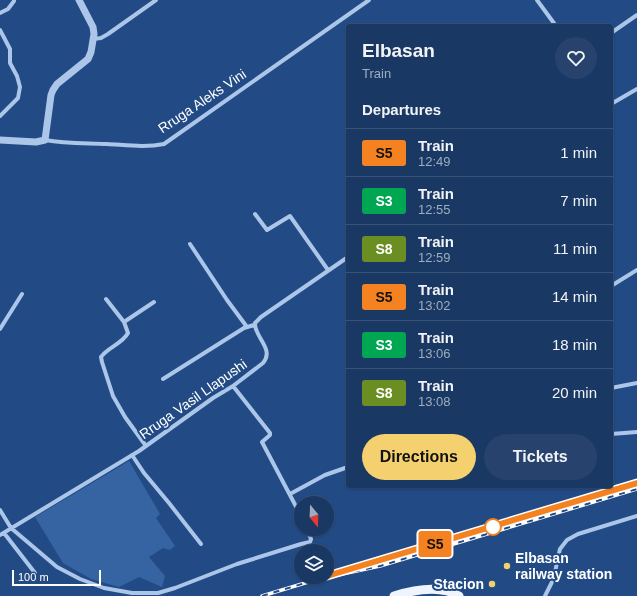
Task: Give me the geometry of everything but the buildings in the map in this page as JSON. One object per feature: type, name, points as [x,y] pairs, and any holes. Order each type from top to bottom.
[{"type":"main road","points":[[397,596],[413,591],[430,590],[447,591],[459,596]]},
{"type":"street","points":[[0,13],[8,8],[14,0]]},
{"type":"street","points":[[45,140],[53,90],[88,59],[94,39],[92,27],[79,0]]},
{"type":"street","points":[[94,39],[101,38],[108,34],[156,0]]},
{"type":"street","name":"Rruga Aleks Vini","points":[[0,140],[36,142],[45,140],[61,143],[138,146],[154,146],[164,144],[369,0]]},
{"type":"street","points":[[537,0],[555,24]]},
{"type":"street","points":[[613,32],[637,15]]},
{"type":"street","points":[[0,30],[10,49],[10,63],[18,76],[20,87],[18,98],[0,116]]},
{"type":"street","points":[[613,103],[637,89]]},
{"type":"street","points":[[255,214],[267,230],[290,216],[328,270]]},
{"type":"street","points":[[190,244],[248,327]]},
{"type":"street","points":[[163,379],[248,327],[254,325],[261,317],[346,258]]},
{"type":"street","points":[[613,284],[623,277],[637,270]]},
{"type":"street","points":[[0,329],[22,294]]},
{"type":"street","points":[[106,299],[124,322],[128,333],[126,338],[104,353],[101,357],[102,362],[113,396],[125,417],[146,446]]},
{"type":"street","points":[[124,322],[154,302]]},
{"type":"street","name":"Rruga Vasil Llapushi","points":[[0,536],[146,446],[213,398],[233,386],[266,358],[266,349],[254,325]]},
{"type":"street","points":[[613,388],[637,383]]},
{"type":"street","points":[[233,386],[270,432],[270,435],[262,442],[294,502]]},
{"type":"street","points":[[613,434],[637,432]]},
{"type":"street","points":[[132,455],[144,473],[173,507],[201,544]]},
{"type":"street","points":[[290,494],[326,475],[346,468]]},
{"type":"street","points":[[0,510],[11,528],[57,567],[80,579],[104,588],[132,593],[158,593],[175,588],[237,564],[301,544],[308,544],[311,539],[310,536]]},
{"type":"street","points":[[545,596],[554,578],[560,549],[567,540],[578,534],[637,516]]},
{"type":"street","points":[[4,533],[35,572]]},
{"type":"shaded area","points":[[129,461],[160,514],[156,518],[175,546],[170,550],[163,548],[149,557],[165,576],[162,587],[139,577],[119,587],[91,579],[63,563],[35,517]]},
{"type":"railway","points":[[334,576],[380,566],[637,489]]},
{"type":"railway","points":[[262,596],[302,584]]},
{"type":"train","name":"S5","points":[[334,574],[637,483]]},
{"type":"place","name":"Elbasan railway station","points":[[507,566]]},
{"type":"place","name":"Stacion","points":[[492,584]]}]
